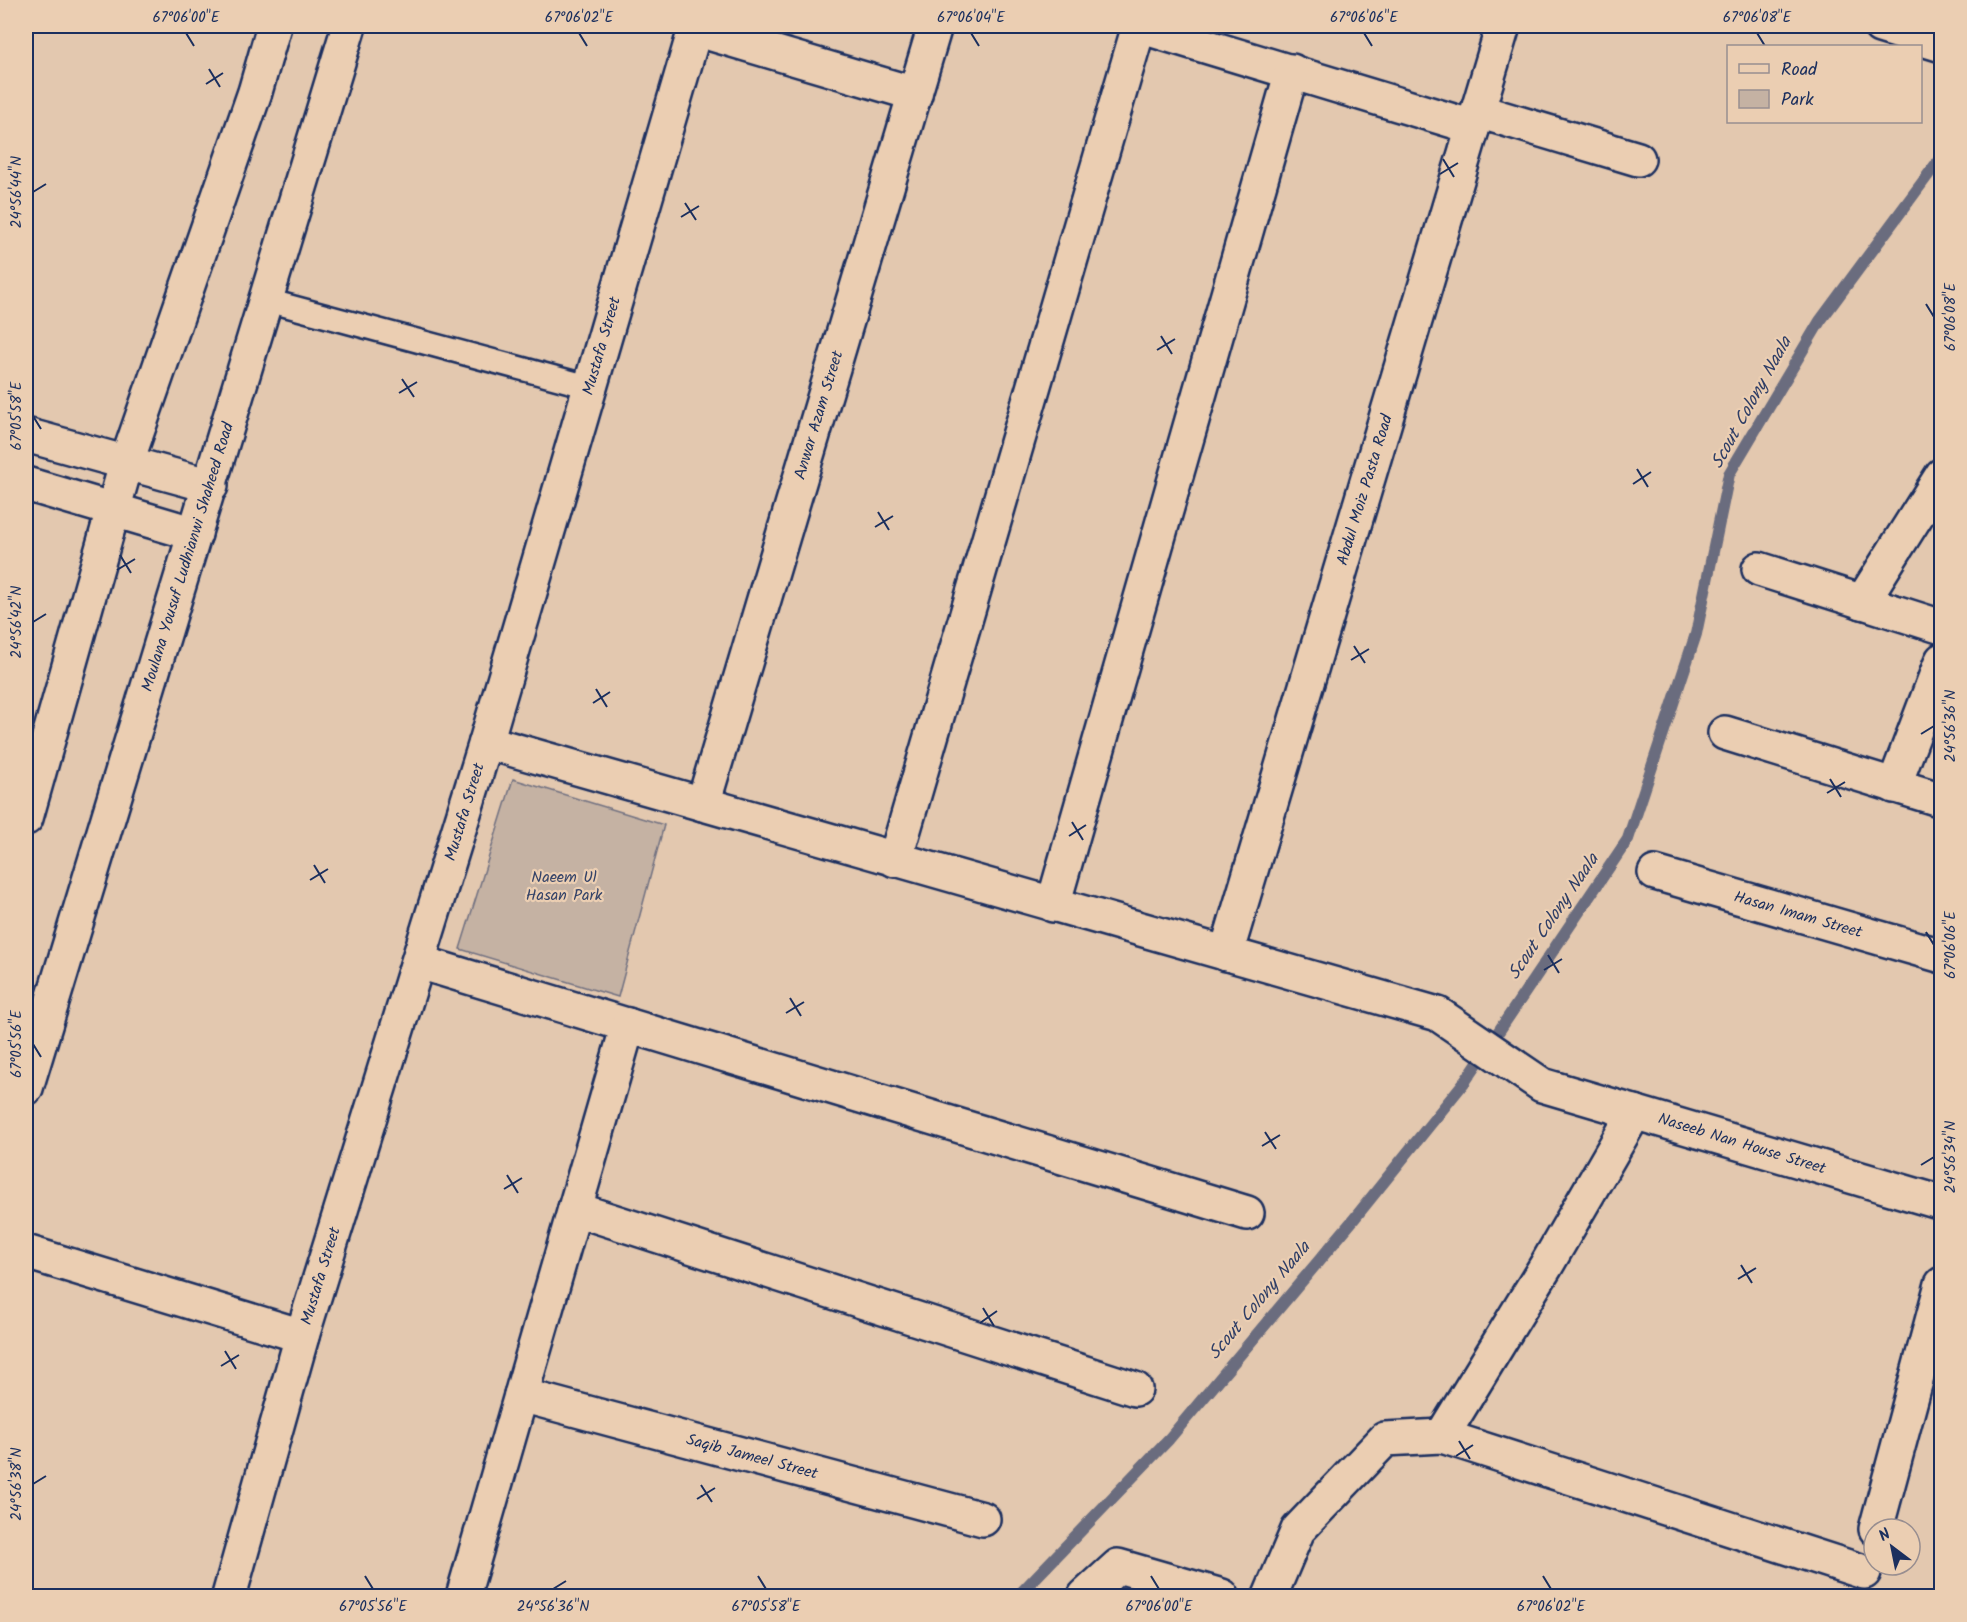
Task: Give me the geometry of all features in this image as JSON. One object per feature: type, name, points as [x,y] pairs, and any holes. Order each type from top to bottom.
[{"type":"street","points":[[26,818],[127,461],[255,92],[274,26]]},
{"type":"street","name":"Moulana Yousuf Ludhianwi Shaheed Road","points":[[26,1088],[349,26]]},
{"type":"street","name":"Аnwar Azam Street","points":[[703,804],[935,26]]},
{"type":"street","points":[[895,860],[1139,26],[1292,72],[1638,159]]},
{"type":"street","name":"Abdul Moiz Pasta Road","points":[[1226,954],[1503,26]]},
{"type":"street","points":[[1880,26],[1941,45]]},
{"type":"street","points":[[696,27],[915,93]]},
{"type":"street","name":"Mustafa Street","points":[[229,1596],[302,1336],[486,742],[696,27]]},
{"type":"street","points":[[1053,905],[1292,72]]},
{"type":"street","points":[[26,435],[127,461],[210,486]]},
{"type":"street","points":[[1862,602],[1941,475]]},
{"type":"street","points":[[26,484],[195,534]]},
{"type":"street","points":[[1759,569],[1941,627]]},
{"type":"street","points":[[1894,786],[1941,660]]},
{"type":"street","points":[[1725,733],[1941,800]]},
{"type":"street","name":"Naseeb Nan House Street","points":[[486,742],[1438,1014],[1542,1085],[1941,1203]]},
{"type":"street","name":"Hasan Imam Street","points":[[1655,873],[1941,956]]},
{"type":"street","points":[[419,962],[1247,1213]]},
{"type":"street","points":[[463,1596],[628,1025]]},
{"type":"street","points":[[1442,1436],[1546,1266],[1635,1112]]},
{"type":"street","points":[[575,1209],[1135,1389]]},
{"type":"street","points":[[26,1252],[302,1336]]},
{"type":"street","points":[[1879,1517],[1941,1284]]},
{"type":"street","name":"Saqib Jameel Street","points":[[521,1395],[983,1519]]},
{"type":"street","points":[[1270,1596],[1298,1530],[1385,1439],[1442,1436],[1860,1584]]},
{"type":"street","points":[[1085,1596],[1118,1566],[1222,1596]]},
{"type":"lane","points":[[266,300],[590,387]]},
{"type":"green space","name":"Naeem Ul Hasan Park","points":[[513,779],[664,825],[618,997],[460,949]]},
{"type":"waterway","name":"Scout Colony Naala","points":[[1018,1596],[1169,1439],[1354,1219],[1466,1080],[1628,839],[1696,634],[1729,474],[1820,321],[1942,156]]}]
